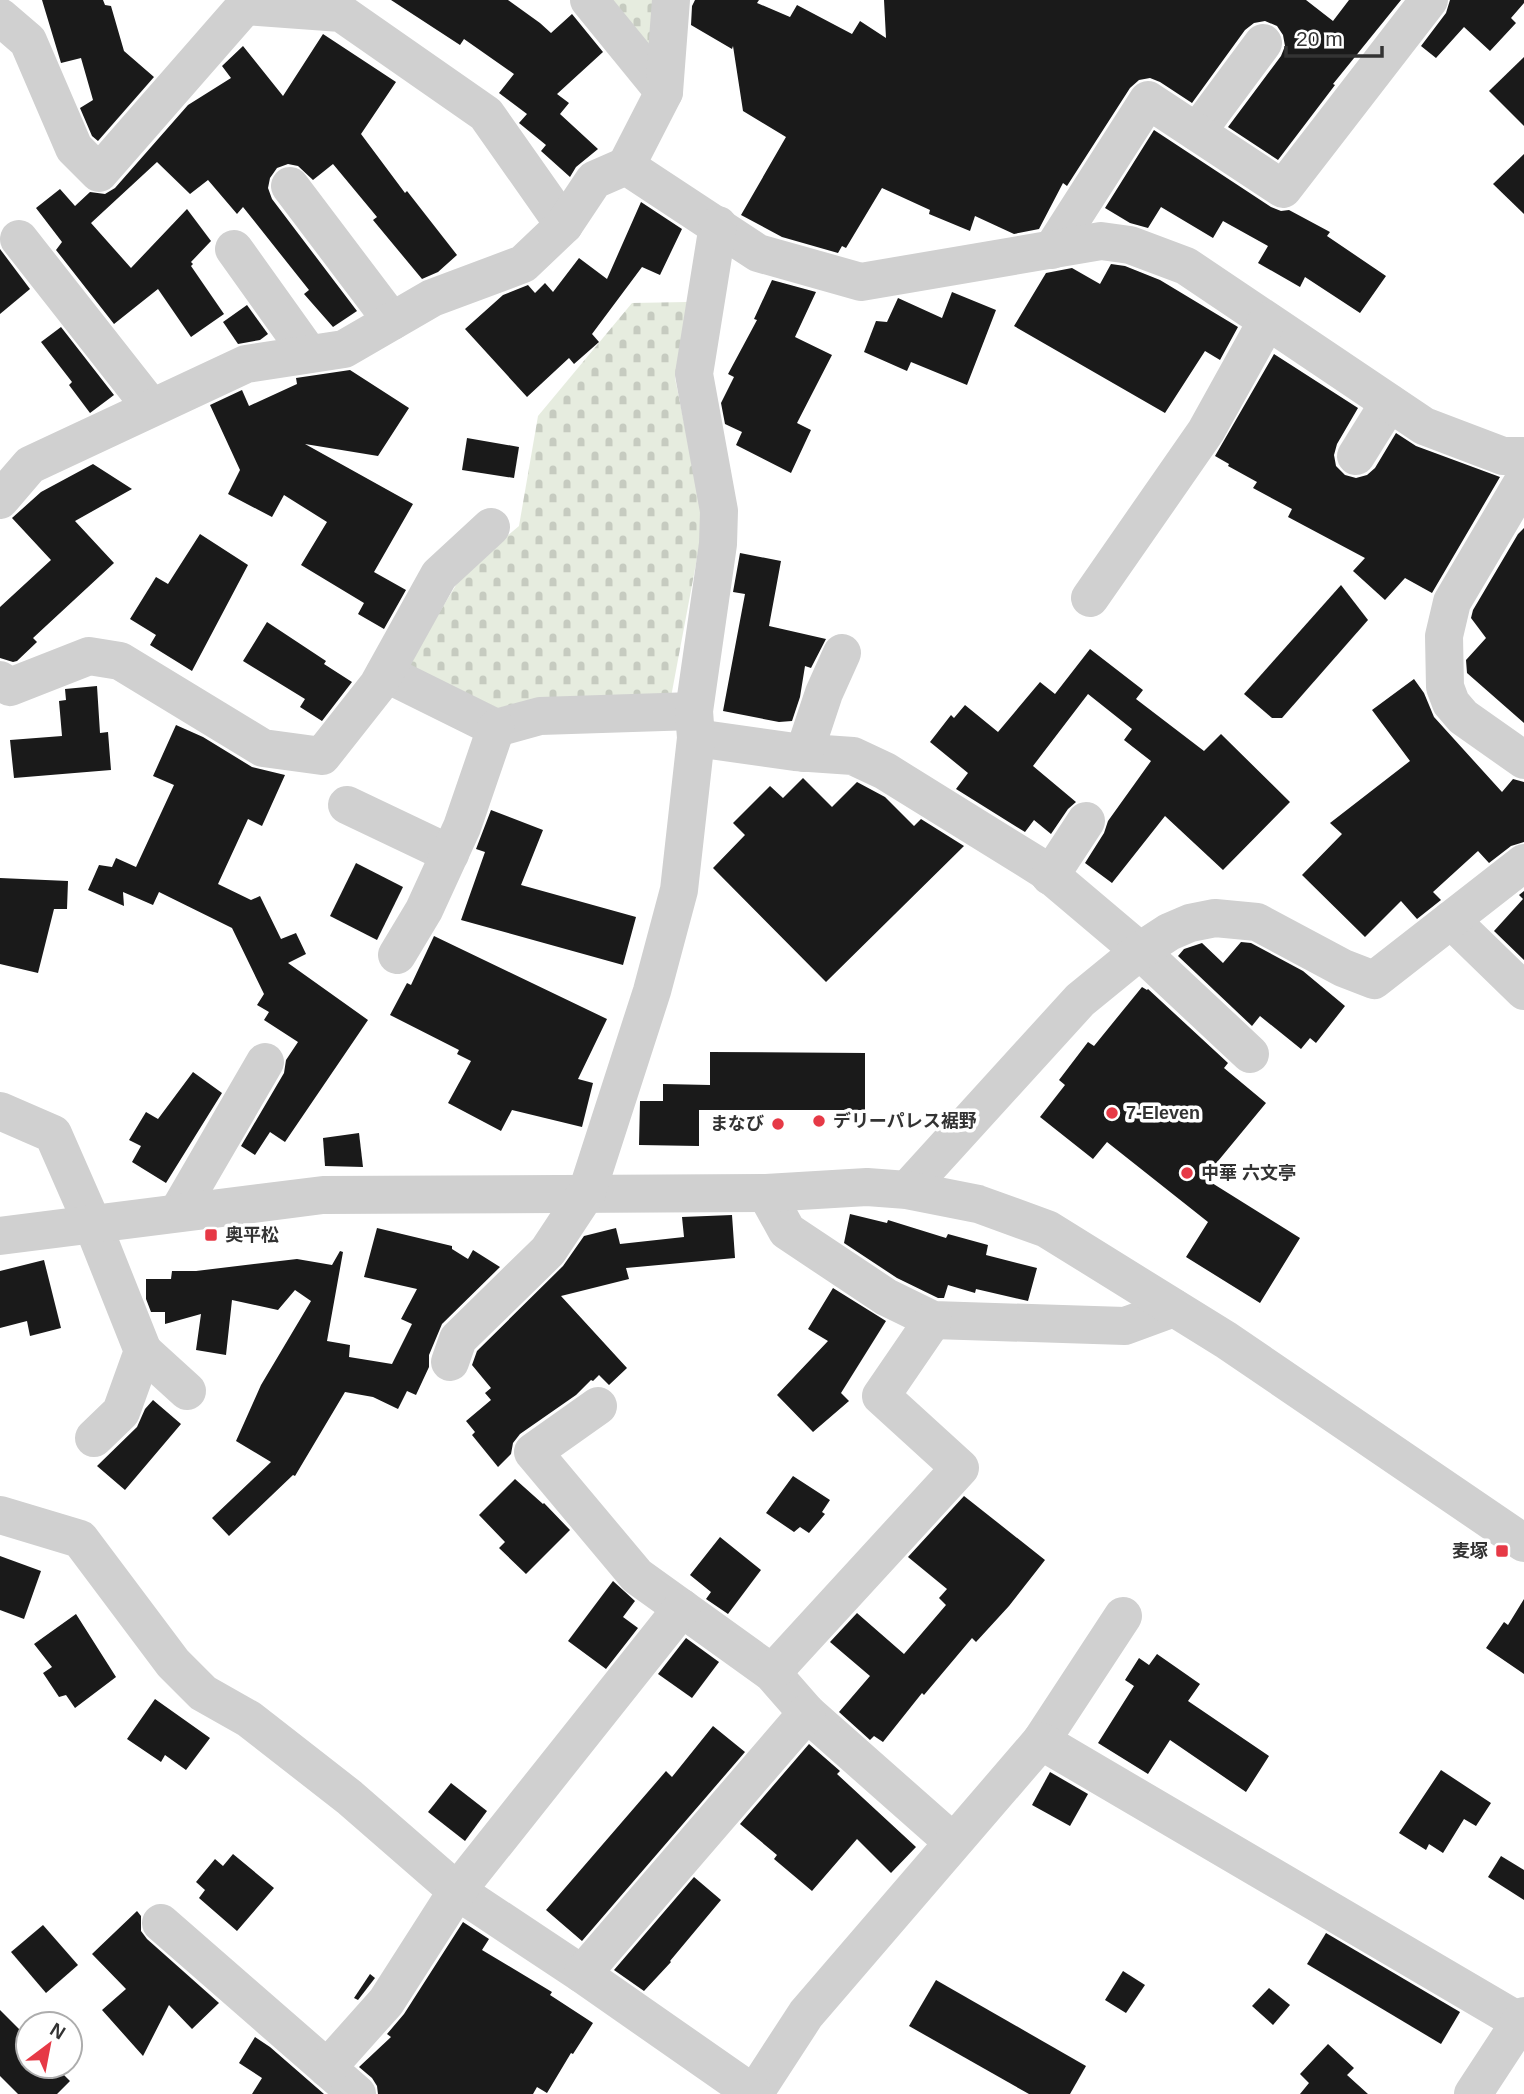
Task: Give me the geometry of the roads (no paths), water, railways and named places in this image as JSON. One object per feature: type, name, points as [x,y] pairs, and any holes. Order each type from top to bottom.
[{"type":"street","points":[[589,0],[664,92]]},
{"type":"street","points":[[0,500],[30,465],[246,364],[344,349],[432,298],[523,264],[564,225],[594,180],[626,166],[664,92],[671,0]]},
{"type":"street","points":[[1052,250],[1148,100],[1283,188],[1429,0]]},
{"type":"street","points":[[0,18],[28,41],[74,148],[99,173],[222,10],[245,6],[341,13],[486,114],[564,225]]},
{"type":"street","points":[[1197,132],[1263,43]]},
{"type":"street","points":[[626,166],[758,253],[861,282],[1101,242],[1130,245],[1186,266],[1424,426],[1503,456],[1524,456]]},
{"type":"street","points":[[290,186],[393,321]]},
{"type":"street","points":[[450,1362],[458,1339],[548,1251],[587,1192],[652,991],[678,890],[718,544],[719,511],[694,374],[718,225]]},
{"type":"street","points":[[19,239],[151,407]]},
{"type":"street","points":[[234,249],[309,355]]},
{"type":"street","points":[[1090,598],[1206,431],[1267,321]]},
{"type":"street","points":[[1356,456],[1389,403]]},
{"type":"street","points":[[1524,480],[1452,602],[1444,636],[1445,687],[1451,703],[1463,717],[1524,760]]},
{"type":"street","points":[[0,680],[10,687],[89,656],[120,661],[263,748],[322,756],[378,685],[439,575],[491,527]]},
{"type":"street","points":[[804,753],[824,693],[842,653]]},
{"type":"street","points":[[384,673],[496,728],[540,716],[695,725],[804,753],[853,756],[885,771],[1051,876],[1140,951],[1250,1054]]},
{"type":"street","points":[[397,955],[424,910],[463,827],[496,728]]},
{"type":"street","points":[[347,805],[450,854]]},
{"type":"street","points":[[1051,876],[1086,821]]},
{"type":"street","points":[[907,1189],[1080,1000],[1140,951],[1169,932],[1190,923],[1215,918],[1257,922],[1343,968],[1374,980],[1524,863]]},
{"type":"street","points":[[1451,920],[1524,991]]},
{"type":"street","points":[[178,1212],[265,1062]]},
{"type":"street","points":[[0,1111],[53,1134],[143,1351],[187,1391]]},
{"type":"street","points":[[0,1236],[323,1195],[766,1193],[867,1187],[907,1189],[978,1204],[1047,1229],[1237,1348],[1524,1544]]},
{"type":"street","points":[[766,1193],[787,1231],[886,1297],[933,1320],[1125,1326],[1174,1308]]},
{"type":"street","points":[[772,1673],[960,1468],[881,1396],[933,1320]]},
{"type":"street","points":[[94,1438],[121,1412],[143,1351]]},
{"type":"street","points":[[598,1406],[533,1452],[637,1576],[772,1673],[807,1713],[953,1842]]},
{"type":"street","points":[[0,1515],[80,1539],[173,1663],[203,1693],[249,1719],[349,1797],[457,1891],[754,2094],[806,2014],[1041,1741],[1123,1616]]},
{"type":"street","points":[[327,2068],[386,2002],[457,1891],[682,1608]]},
{"type":"street","points":[[582,1974],[807,1713]]},
{"type":"street","points":[[1041,1741],[1522,2019],[1473,2094]]},
{"type":"street","points":[[162,1923],[357,2094]]},
{"type":"place","name":"7-Eleven","points":[[1112,1113]]},
{"type":"place","name":"デリーパレス裾野","points":[[819,1121]]},
{"type":"place","name":"まなび","points":[[778,1124]]},
{"type":"place","name":"中華 六文亭","points":[[1187,1173]]},
{"type":"place","name":"奥平松","points":[[211,1235]]},
{"type":"place","name":"麦塚","points":[[1502,1551]]}]
